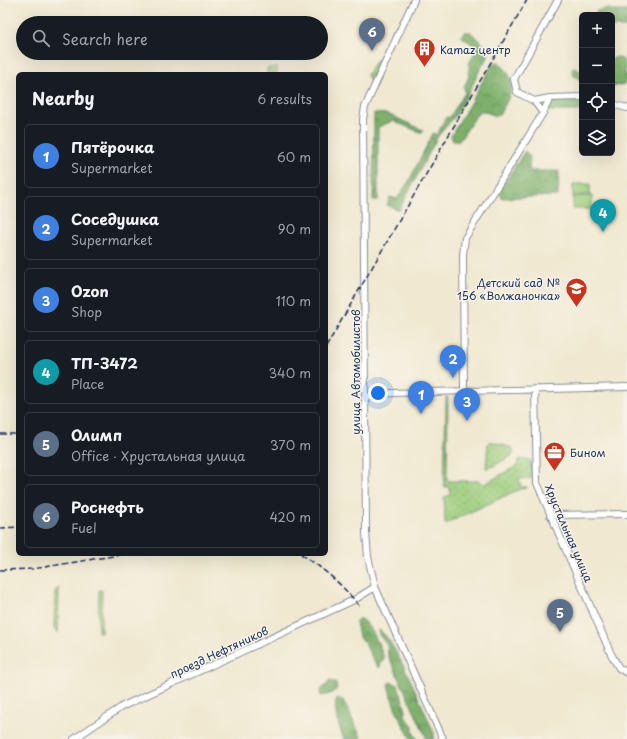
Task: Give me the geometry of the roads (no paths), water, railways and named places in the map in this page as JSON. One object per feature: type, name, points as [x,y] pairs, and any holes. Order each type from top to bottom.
[{"type":"street","name":"улица Автомобилистов","points":[[414,0],[365,107],[363,119],[366,533],[368,557],[375,587],[443,739]]},
{"type":"street","points":[[543,112],[534,101],[516,92],[514,79],[558,0]]},
{"type":"street","points":[[534,101],[550,98],[579,97]]},
{"type":"street","points":[[464,392],[463,255],[465,238],[543,112],[550,98]]},
{"type":"street","points":[[615,105],[627,108]]},
{"type":"street","points":[[365,397],[394,393],[627,387]]},
{"type":"street","name":"Хрустальная улица","points":[[535,389],[537,483],[611,654],[619,668],[627,673]]},
{"type":"street","points":[[550,515],[627,514]]},
{"type":"street","name":"проезд Нефтяников","points":[[74,739],[123,706],[342,606],[375,587]]},
{"type":"railway","points":[[328,344],[527,0]]},
{"type":"railway","points":[[0,434],[16,434]]},
{"type":"railway","points":[[0,528],[16,527]]},
{"type":"railway","points":[[0,570],[32,569],[113,556]]},
{"type":"railway","points":[[304,556],[333,578],[360,607]]},
{"type":"place","name":"Роснефть","points":[[372,51]]},
{"type":"place","name":"Kamaz центр","points":[[425,68]]},
{"type":"place","name":"ТП-3472","points":[[603,232]]},
{"type":"place","name":"Детский сад № 156 «Волжаночка»","points":[[576,308]]},
{"type":"place","name":"Соседушка","points":[[453,378]]},
{"type":"place","name":"Пятёрочка","points":[[421,414]]},
{"type":"place","name":"Ozon","points":[[467,421]]},
{"type":"place","name":"Бином","points":[[554,472]]},
{"type":"place","name":"Олимп","points":[[560,632]]}]
